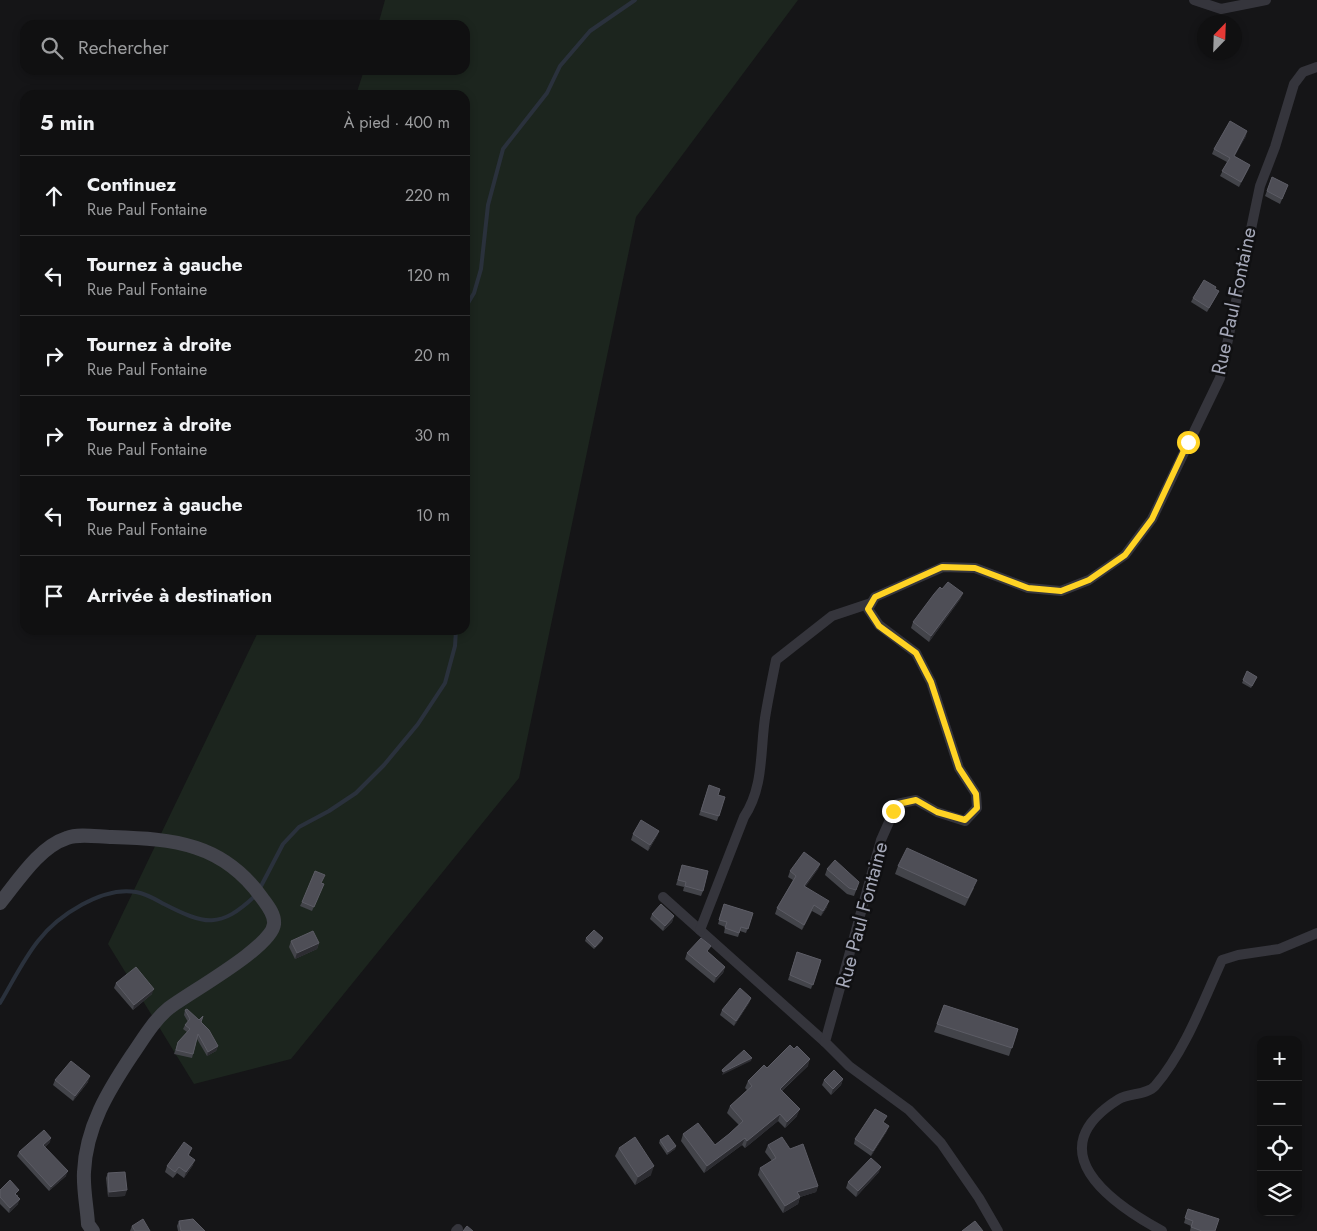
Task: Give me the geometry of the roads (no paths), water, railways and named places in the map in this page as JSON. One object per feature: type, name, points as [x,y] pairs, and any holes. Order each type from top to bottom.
[{"type":"main road","points":[[0,903],[40,855],[56,842],[69,837],[153,838],[214,853],[233,865],[249,880],[272,913],[275,923],[272,931],[255,949],[168,1008],[155,1022],[114,1083],[96,1115],[88,1140],[84,1172],[88,1229]]},
{"type":"street","points":[[1194,0],[1221,9],[1266,0]]},
{"type":"street","name":"Rue Paul Fontaine","points":[[825,1042],[882,840],[893,811],[898,804],[916,800],[937,812],[965,820],[977,808],[976,794],[959,768],[951,750],[931,682],[916,653],[879,626],[868,609],[871,603],[875,597],[942,567],[975,568],[1028,588],[1061,591],[1089,580],[1125,555],[1152,519],[1220,378],[1260,186],[1275,147],[1294,84],[1303,72],[1317,67]]},
{"type":"street","points":[[700,930],[744,816],[753,803],[763,756],[765,720],[776,660],[832,616],[871,603]]},
{"type":"street","points":[[662,897],[825,1042],[849,1066],[909,1110],[941,1143],[979,1198],[998,1231]]},
{"type":"street","points":[[1162,1231],[1139,1218],[1100,1189],[1087,1170],[1081,1149],[1088,1129],[1098,1115],[1121,1098],[1152,1089],[1172,1065],[1222,960],[1238,955],[1279,949],[1317,933]]},
{"type":"waterway","points":[[470,300],[474,293],[481,269],[488,205],[503,149],[547,93],[560,66],[590,31],[635,0]]},
{"type":"waterway","points":[[259,890],[283,844],[299,827],[329,811],[356,793],[384,765],[418,724],[445,683],[455,646],[456,635]]},
{"type":"waterway","points":[[0,1003],[27,956],[47,931],[69,912],[96,898],[123,891],[136,892],[191,916],[212,920],[222,919],[232,914],[255,896]]}]
